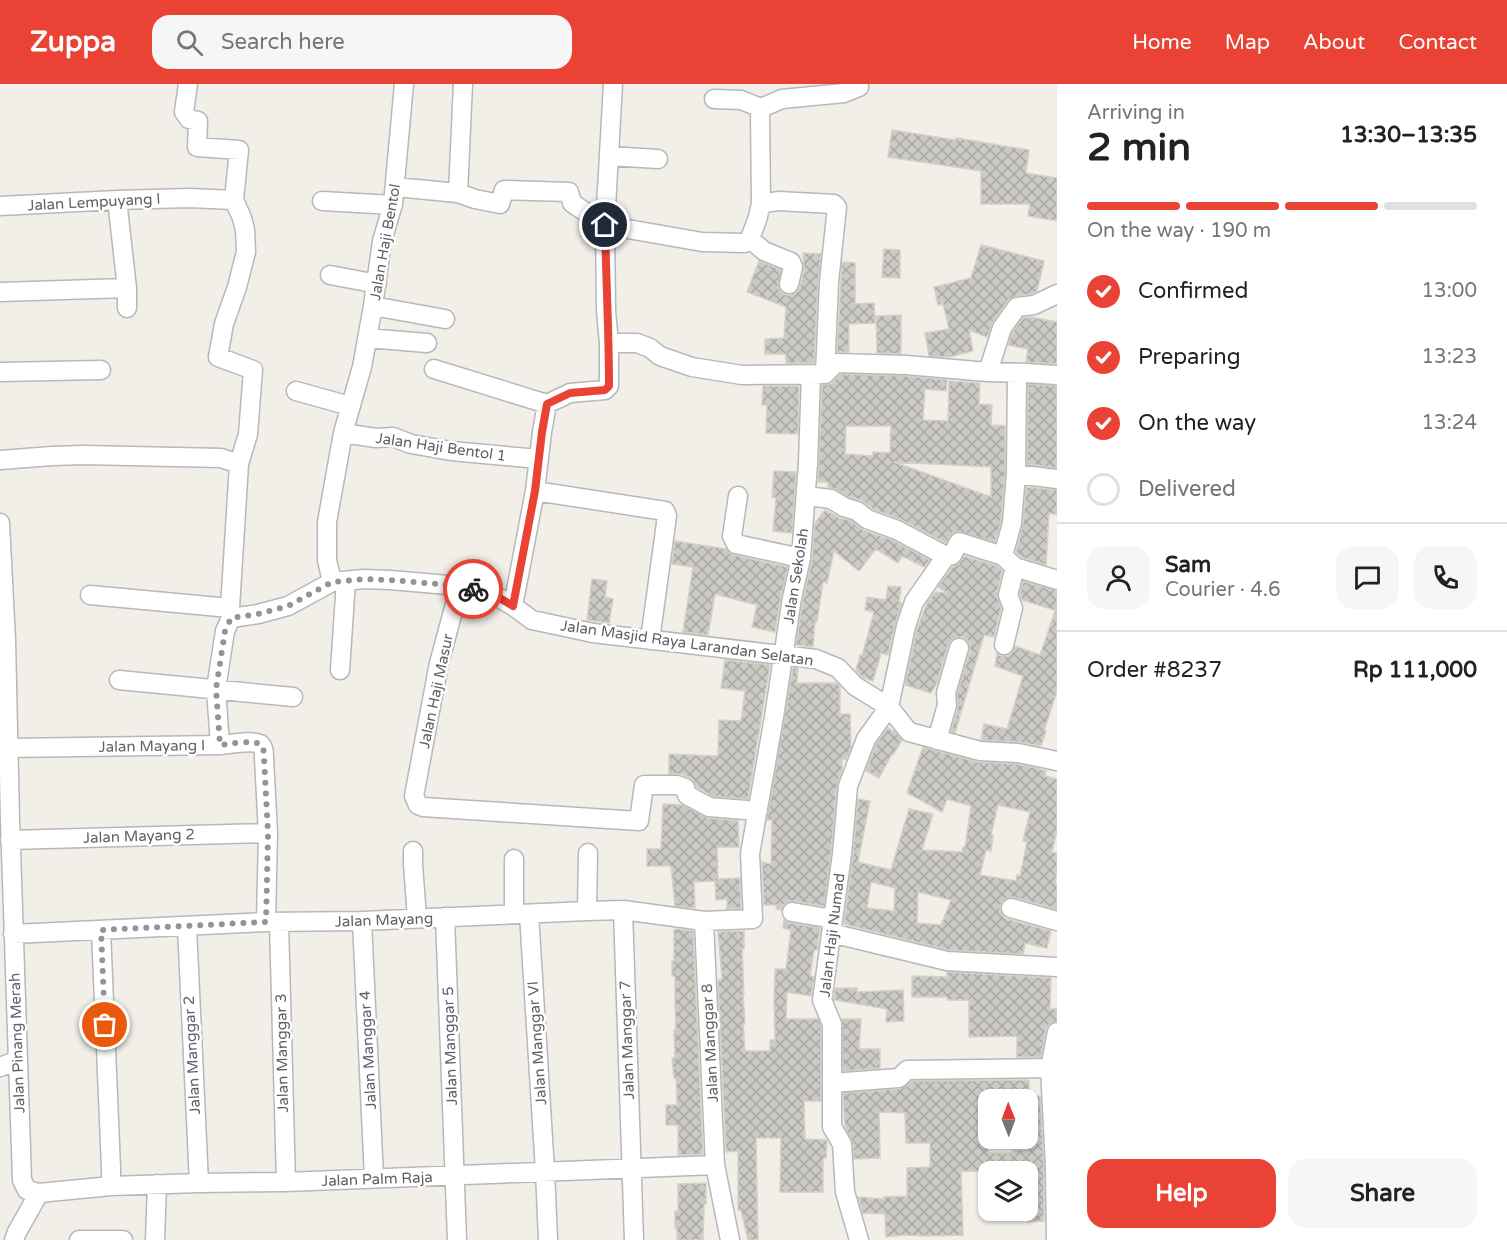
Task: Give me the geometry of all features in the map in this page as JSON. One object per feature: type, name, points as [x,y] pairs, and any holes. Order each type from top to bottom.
[{"type":"street","points":[[188,84],[184,112],[189,118],[198,121],[198,147],[239,150],[234,200],[245,230],[246,252],[224,324],[218,357],[253,370],[248,434],[239,464],[230,613],[216,689],[220,745]]},
{"type":"street","name":"Jalan Haji Bentol","points":[[340,670],[339,582],[327,560],[327,522],[343,433],[362,367],[382,241],[393,205],[404,84]]},
{"type":"street","points":[[458,192],[464,84]]},
{"type":"street","points":[[434,369],[547,404],[570,393],[608,388],[609,343],[606,311],[605,225],[613,84]]},
{"type":"street","points":[[396,187],[458,192],[475,199],[500,204],[504,190],[569,192],[572,203],[605,225],[702,242],[745,243],[750,239],[762,204],[761,108],[782,91],[844,93],[859,87]]},
{"type":"street","points":[[714,99],[741,92],[761,108]]},
{"type":"street","points":[[609,156],[658,159]]},
{"type":"street","name":"Jalan Lempuyang I","points":[[0,206],[189,198],[234,200]]},
{"type":"street","points":[[117,200],[127,288],[127,308]]},
{"type":"street","points":[[322,201],[393,205]]},
{"type":"street","name":"Jalan Sekolah","points":[[753,919],[750,854],[792,598],[801,558],[837,207],[834,204],[778,201],[762,204]]},
{"type":"street","points":[[750,239],[764,251],[791,262],[793,267],[789,284]]},
{"type":"street","points":[[330,274],[377,283]]},
{"type":"street","points":[[0,292],[127,288]]},
{"type":"street","points":[[988,372],[1002,328],[1017,307],[1035,305],[1057,294]]},
{"type":"street","points":[[373,306],[446,319]]},
{"type":"street","points":[[367,338],[427,343]]},
{"type":"street","points":[[609,343],[637,343],[673,362],[742,375],[818,375],[836,363],[1057,375]]},
{"type":"street","points":[[0,372],[101,370]]},
{"type":"street","points":[[1004,645],[1013,608],[1008,595],[1016,474],[1017,373]]},
{"type":"street","points":[[296,391],[351,406]]},
{"type":"street","points":[[513,606],[535,491],[547,404]]},
{"type":"street","name":"Jalan Haji Bentol 1","points":[[343,433],[376,438],[393,437],[411,444],[451,451],[539,459]]},
{"type":"street","points":[[0,460],[96,455],[221,458],[239,464]]},
{"type":"street","points":[[1016,474],[1057,479]]},
{"type":"street","points":[[535,491],[665,511],[667,516],[650,640]]},
{"type":"street","points":[[738,496],[732,536],[736,544],[801,558]]},
{"type":"street","points":[[806,496],[831,499],[867,519],[897,530],[946,556],[952,555],[959,542],[1057,580]]},
{"type":"street","name":"Jalan Pinang Merah","points":[[0,524],[4,728],[8,748],[5,820],[10,840],[22,1180],[27,1190],[39,1193]]},
{"type":"street","points":[[890,707],[911,610],[914,602],[946,556]]},
{"type":"street","name":"Jalan Masjid Raya Larandan Selatan","points":[[90,595],[230,613],[258,614],[288,606],[339,582],[364,579],[460,586],[491,593],[532,620],[556,626],[593,633],[816,659],[838,668],[855,686],[890,707],[909,732],[980,751],[1018,753],[1057,761]]},
{"type":"street","name":"Jalan Haji Masur","points":[[460,586],[440,663],[414,796],[418,805],[639,820],[644,785],[677,785],[685,788],[687,795],[709,807],[758,811]]},
{"type":"street","points":[[937,740],[947,705],[946,693],[959,648]]},
{"type":"street","points":[[119,680],[293,697]]},
{"type":"street","name":"Jalan Haji Numad","points":[[859,1240],[845,1192],[842,1144],[832,1127],[832,1024],[822,1000],[849,786],[866,739],[890,707]]},
{"type":"street","name":"Jalan Mayang I","points":[[8,748],[220,745],[250,742],[259,744],[263,748],[264,758],[273,923]]},
{"type":"street","name":"Jalan Mayang 2","points":[[10,840],[268,833]]},
{"type":"street","points":[[414,851],[417,918]]},
{"type":"street","points":[[587,910],[588,853]]},
{"type":"street","name":"Jalan Manggar VI","points":[[514,859],[522,914],[545,1171],[548,1240]]},
{"type":"street","points":[[1011,908],[1057,921]]},
{"type":"street","name":"Jalan Mayang","points":[[13,934],[587,910],[623,910],[704,921],[753,919]]},
{"type":"street","name":"Jalan Manggar 7","points":[[623,910],[634,1240]]},
{"type":"street","points":[[792,912],[947,961],[1057,967]]},
{"type":"street","name":"Jalan Manggar 5","points":[[445,917],[457,1240]]},
{"type":"street","name":"Jalan Manggar 4","points":[[363,921],[374,1179]]},
{"type":"street","name":"Jalan Manggar 8","points":[[704,921],[715,1165],[730,1240]]},
{"type":"street","name":"Jalan Manggar 3","points":[[273,923],[286,1182]]},
{"type":"street","name":"Jalan Manggar 2","points":[[187,927],[199,1183]]},
{"type":"street","points":[[101,930],[111,1186]]},
{"type":"street","points":[[1056,1240],[1056,1166],[1050,1068],[1057,1032]]},
{"type":"street","points":[[0,1067],[18,1060]]},
{"type":"street","points":[[832,1083],[899,1078],[907,1070],[1050,1068]]},
{"type":"street","name":"Jalan Palm Raja","points":[[39,1193],[157,1184],[286,1182],[715,1165]]},
{"type":"street","points":[[155,1235],[157,1184]]},
{"type":"street","points":[[14,1240],[39,1193]]},
{"type":"street","points":[[79,1240],[123,1240]]},
{"type":"building","points":[[892,130],[1029,150],[1026,173],[1057,178],[1057,221],[1028,216],[1030,204],[981,204],[981,171],[888,157]]},
{"type":"building","points":[[981,245],[1044,261],[1037,291],[1008,300],[993,322],[987,337],[969,330],[973,351],[949,357],[929,356],[925,333],[949,329],[943,304],[938,305],[934,287],[971,278]]},
{"type":"building","points":[[884,249],[900,250],[900,278],[882,277]]},
{"type":"building","points":[[803,253],[821,254],[814,363],[786,363],[786,354],[765,354],[765,339],[784,338],[786,307],[747,292],[759,261],[781,270],[778,287],[782,293],[792,295],[797,292],[804,270]]},
{"type":"building","points":[[842,262],[855,263],[855,304],[874,303],[875,323],[849,324],[849,352],[837,352]]},
{"type":"building","points":[[901,315],[901,354],[877,353],[876,316]]},
{"type":"building","points":[[1031,317],[1057,322],[1057,364],[1026,362],[1028,349],[1008,345],[1012,333],[1023,318]]},
{"type":"building","points":[[841,374],[947,380],[946,391],[925,389],[923,420],[948,421],[949,381],[980,383],[979,404],[992,405],[991,425],[1005,426],[1005,473],[1001,521],[995,542],[958,531],[952,533],[946,543],[902,520],[873,509],[861,500],[828,487],[828,482],[818,482],[822,385],[831,384]],"holes":[[[846,426],[891,426],[890,453],[873,452],[873,456],[845,454]],[[894,462],[991,467],[991,497]]]},
{"type":"building","points":[[1028,384],[1057,386],[1057,468],[1027,464]]},
{"type":"building","points":[[763,386],[799,386],[798,434],[766,433],[767,405],[762,405]]},
{"type":"building","points":[[774,471],[796,472],[792,533],[773,531],[776,498],[772,497]]},
{"type":"building","points":[[1026,487],[1057,490],[1057,515],[1049,513],[1046,565],[1021,557],[1016,552],[1023,524]]},
{"type":"building","points":[[825,510],[930,560],[924,567],[902,556],[898,563],[876,549],[859,571],[834,551],[827,583],[823,582],[817,622],[815,622],[813,647],[796,645],[812,560],[815,523]]},
{"type":"building","points":[[675,541],[726,549],[734,555],[788,567],[775,632],[752,627],[757,605],[715,594],[708,635],[683,632],[693,567],[672,564]]},
{"type":"building","points":[[964,556],[997,566],[1002,571],[997,593],[1001,609],[994,637],[984,635],[955,733],[951,732],[958,708],[957,694],[970,651],[967,640],[957,637],[951,640],[937,683],[931,693],[905,685],[917,629],[927,603],[935,592],[947,593],[938,587],[953,566],[959,564]]},
{"type":"building","points":[[592,579],[607,581],[605,597],[613,599],[609,623],[587,620]]},
{"type":"building","points":[[1023,581],[1057,591],[1057,611],[1022,600],[1020,594]]},
{"type":"building","points":[[888,586],[901,587],[899,602],[902,603],[888,655],[881,653],[873,681],[862,677],[856,670],[874,612],[865,610],[867,597],[886,600]]},
{"type":"building","points":[[1055,611],[1057,612],[1057,691],[1041,746],[981,740],[984,724],[1007,729],[1023,676],[995,666],[997,654],[1008,656],[1015,646],[1040,655]]},
{"type":"building","points":[[725,660],[770,665],[748,799],[712,796],[697,787],[689,777],[669,774],[669,754],[718,756],[719,720],[741,721],[745,691],[721,688]]},
{"type":"building","points":[[793,668],[798,668],[797,683],[837,683],[840,687],[840,714],[850,714],[851,747],[846,760],[842,758],[842,769],[837,785],[824,906],[789,901],[781,910],[776,909],[777,905],[764,905],[762,862],[771,864],[772,820],[767,820]]},
{"type":"building","points":[[888,728],[902,740],[879,778],[866,771],[876,744]]},
{"type":"building","points":[[923,747],[977,762],[1017,764],[1036,768],[1046,771],[1045,776],[1057,779],[1057,830],[1052,852],[1057,853],[1055,883],[1057,883],[1057,909],[1013,897],[1008,897],[1000,906],[1000,911],[1007,919],[1051,931],[1047,948],[1025,943],[1023,954],[949,950],[844,924],[858,799],[870,801],[858,862],[891,870],[909,809],[933,814],[922,850],[962,852],[965,847],[971,806],[947,799],[942,812],[907,793]],"holes":[[[998,805],[1030,812],[1023,841],[1027,842],[1020,876],[1017,875],[1016,881],[980,875],[986,850],[991,851],[993,835],[991,835]],[[871,882],[895,888],[894,911],[867,908]],[[918,892],[951,900],[941,925],[917,923]]]},
{"type":"building","points":[[663,804],[682,805],[708,818],[738,821],[739,847],[717,847],[718,879],[740,878],[741,908],[727,909],[727,899],[716,900],[715,881],[694,882],[695,908],[675,906],[671,866],[647,866],[647,849],[661,849]]},
{"type":"building","points":[[784,920],[820,928],[810,976],[814,977],[811,996],[787,992],[786,1019],[818,1019],[821,1026],[821,1101],[804,1101],[805,1139],[827,1140],[826,1158],[823,1158],[823,1192],[780,1192],[781,1138],[756,1138],[758,1240],[748,1240],[741,1210],[738,1210],[738,1151],[726,1152],[718,980],[722,977],[718,932],[744,931],[744,949],[742,949],[745,1051],[770,1051],[770,1040],[775,1040],[775,969],[786,969],[791,930],[783,928]]},
{"type":"building","points":[[674,930],[693,931],[703,1154],[678,1155],[678,1125],[666,1125],[666,1105],[677,1105],[676,1078],[674,1078],[672,1058],[675,1058],[674,1030],[676,1029],[675,976],[672,976],[672,961],[674,961]]},
{"type":"building","points":[[947,972],[1051,978],[1050,1009],[1057,1009],[1057,1021],[1049,1024],[1046,1029],[1041,1057],[1017,1057],[1017,1036],[969,1037],[969,1000],[947,1000],[947,997],[912,997],[912,976],[947,977]]},
{"type":"building","points":[[835,988],[857,988],[857,992],[903,990],[904,1021],[886,1022],[887,1009],[834,1000]]},
{"type":"building","points":[[842,1019],[861,1019],[859,1049],[880,1049],[880,1068],[843,1071]]},
{"type":"building","points":[[1029,1080],[1029,1089],[978,1089],[978,1149],[988,1149],[988,1153],[1013,1153],[1013,1150],[1038,1149],[1038,1096],[1040,1096],[1044,1221],[1028,1222],[1038,1221],[1038,1161],[978,1161],[978,1171],[961,1171],[963,1235],[886,1237],[885,1214],[863,1213],[858,1197],[884,1199],[884,1197],[907,1196],[907,1168],[930,1167],[930,1143],[906,1143],[905,1113],[879,1112],[880,1158],[854,1159],[853,1143],[845,1127],[843,1093],[900,1089],[912,1081]]},
{"type":"building","points":[[706,1183],[703,1240],[677,1240],[675,1211],[678,1211],[678,1184]]},
{"type":"way so far","points":[[105,1025],[101,930],[266,922],[268,833],[263,748],[259,744],[250,742],[220,745],[216,689],[225,631],[231,618],[288,606],[332,582],[364,579],[390,580],[473,589]]},
{"type":"route","points":[[473,589],[491,593],[513,606],[535,491],[547,404],[570,393],[605,390],[609,386],[605,225]]}]
